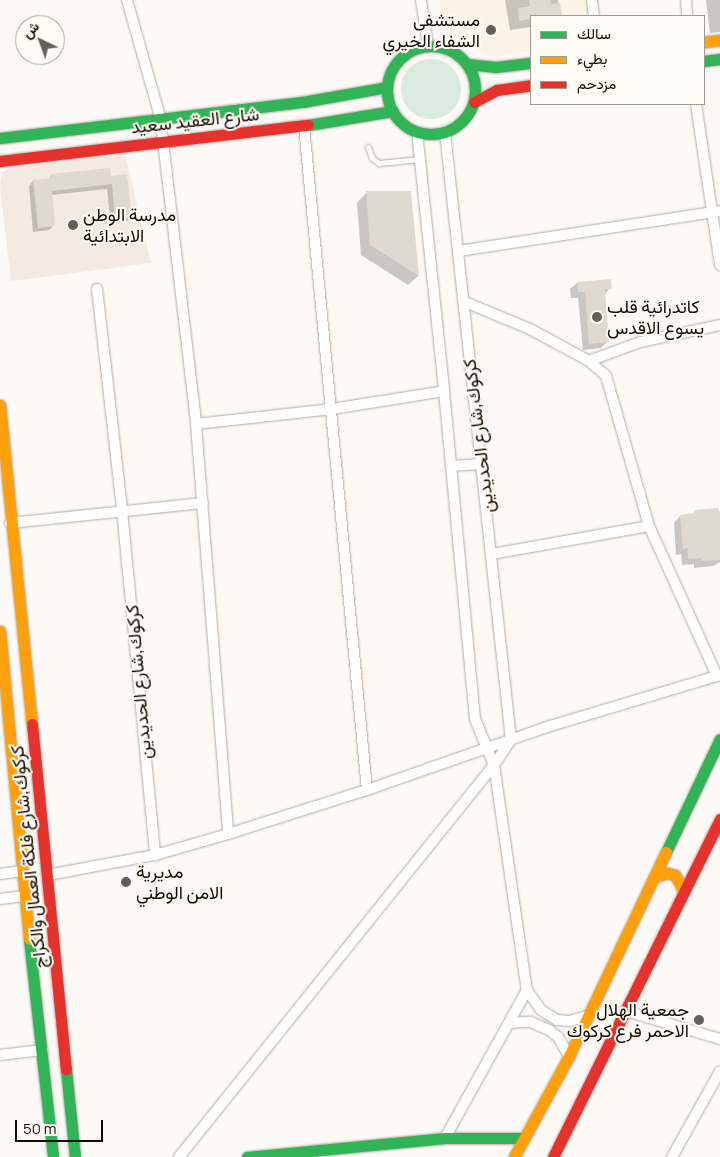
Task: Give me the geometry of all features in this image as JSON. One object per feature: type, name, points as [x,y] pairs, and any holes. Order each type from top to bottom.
[{"type":"street","points":[[127,0],[160,117],[163,141],[196,424],[228,834]]},
{"type":"street","points":[[422,0],[428,46]]},
{"type":"street","points":[[592,0],[594,15]]},
{"type":"street","points":[[686,0],[687,15]]},
{"type":"street","points":[[705,42],[720,40]]},
{"type":"street","points":[[428,46],[450,50],[467,64],[473,76],[474,102],[463,120],[445,132],[431,134],[417,132],[407,127],[392,111],[388,99],[387,86],[390,74],[405,54],[416,48],[428,46]]},
{"type":"street","points":[[705,61],[720,59]]},
{"type":"street","points":[[467,64],[496,67],[530,63]]},
{"type":"street","points":[[474,102],[497,90],[530,85]]},
{"type":"street","name":"شارع العقيد سعيد","points":[[0,138],[160,117],[302,102],[387,86]]},
{"type":"street","points":[[696,105],[716,211],[720,265]]},
{"type":"street","name":"شارع العقيد سعيد","points":[[0,161],[304,126],[392,111]]},
{"type":"street","points":[[304,126],[367,790]]},
{"type":"street","name":"كركوك,شارع الحديدين","points":[[417,132],[452,466],[475,718],[494,765],[528,990]]},
{"type":"street","name":"كركوك,شارع الحديدين","points":[[445,132],[465,302],[511,740]]},
{"type":"street","points":[[459,251],[716,211]]},
{"type":"street","name":"كركوك,شارع الحديدين","points":[[96,289],[122,510],[155,855]]},
{"type":"street","points":[[48,875],[155,855],[228,834],[367,790],[511,740],[719,676],[649,526],[606,376],[589,361],[530,329],[465,302]]},
{"type":"street","points":[[589,361],[640,342],[720,325]]},
{"type":"street","name":"كركوك,شارع الحديدين","points":[[196,424],[332,409],[444,391]]},
{"type":"street","name":"كركوك,شارع فلكة العمال والكراج","points":[[0,405],[10,523],[48,875],[75,1157]]},
{"type":"street","points":[[452,466],[481,464]]},
{"type":"street","points":[[10,523],[203,503]]},
{"type":"street","points":[[492,554],[649,526]]},
{"type":"street","name":"كركوك,شارع فلكة العمال والكراج","points":[[0,631],[22,871],[43,1050],[53,1157]]},
{"type":"street","points":[[514,1157],[569,1056],[720,739]]},
{"type":"street","points":[[178,1157],[494,765],[511,740]]},
{"type":"street","points":[[553,1157],[720,820]]},
{"type":"street","points":[[0,874],[22,871]]},
{"type":"street","points":[[654,877],[667,873],[675,875],[681,883],[684,892]]},
{"type":"street","points":[[0,899],[25,896]]},
{"type":"street","points":[[445,1138],[528,990],[541,1010],[557,1020],[569,1021],[588,1016]]},
{"type":"street","points":[[626,1011],[720,1039]]},
{"type":"street","points":[[509,1023],[531,1022],[549,1030],[558,1037],[569,1056]]},
{"type":"street","points":[[0,1055],[43,1050]]},
{"type":"street","points":[[672,1157],[720,1071]]},
{"type":"street","points":[[246,1157],[445,1138],[523,1138]]},
{"type":"lane","points":[[368,147],[372,158],[379,163],[420,159]]},
{"type":"shaded area","name":"مستشفى الشفاء الخيري","points":[[440,0],[587,0],[588,15],[530,15],[530,51],[495,57],[483,55],[476,50],[465,36],[444,28]]},
{"type":"shaded area","name":"مدرسة الوطن الابتدائية","points":[[125,154],[151,263],[11,281],[0,187],[2,173],[10,168]]},
{"type":"green space","points":[[425,59],[437,59],[448,64],[456,72],[461,83],[459,101],[448,114],[437,119],[425,119],[414,114],[406,106],[401,95],[401,83],[406,72],[414,64]]},
{"type":"building","points":[[529,0],[550,0],[551,4],[560,3],[562,15],[530,15],[530,19],[519,21],[518,8],[530,6]]},
{"type":"building","points":[[110,168],[111,176],[127,174],[132,218],[115,220],[112,184],[52,191],[55,226],[38,228],[33,180],[52,178],[51,174]]},
{"type":"building","points":[[366,191],[411,191],[419,276],[370,245]]},
{"type":"building","name":"كاتدرائية قلب يسوع الاقدس","points":[[611,279],[612,289],[605,289],[609,342],[589,344],[585,292],[578,292],[577,282]]},
{"type":"building","points":[[718,508],[720,513],[720,560],[701,561],[701,558],[688,559],[688,548],[683,549],[680,515],[694,513],[694,510]]},
{"type":"traffic: fast","points":[[431,46],[448,49],[462,59],[472,73],[475,90],[472,107],[462,121],[448,131],[431,134],[414,131],[400,121],[390,107],[387,90],[390,73],[400,59],[414,49],[431,46]]},
{"type":"traffic: fast","points":[[705,61],[720,59]]},
{"type":"traffic: fast","points":[[467,64],[496,67],[530,63]]},
{"type":"traffic: fast","points":[[0,138],[302,102],[387,87]]},
{"type":"traffic: fast","points":[[308,125],[393,111]]},
{"type":"traffic: fast","points":[[666,852],[720,739]]},
{"type":"traffic: fast","points":[[29,939],[53,1157]]},
{"type":"traffic: fast","points":[[66,1069],[75,1157]]},
{"type":"traffic: fast","points":[[247,1157],[445,1138],[523,1138]]},
{"type":"traffic: slow","points":[[705,42],[720,40]]},
{"type":"traffic: slow","points":[[0,405],[32,724]]},
{"type":"traffic: slow","points":[[0,631],[29,939]]},
{"type":"traffic: slow","points":[[514,1157],[569,1056],[666,852]]},
{"type":"traffic: slow","points":[[654,877],[667,873],[675,875],[684,891]]},
{"type":"traffic: jam","points":[[474,102],[497,90],[530,85]]},
{"type":"traffic: jam","points":[[0,161],[308,125]]},
{"type":"traffic: jam","points":[[32,724],[66,1069]]},
{"type":"traffic: jam","points":[[553,1157],[720,819]]},
{"type":"place","name":"مستشفى الشفاء الخيري","points":[[491,30]]},
{"type":"place","name":"مدرسة الوطن الابتدائية","points":[[73,225]]},
{"type":"place","name":"كاتدرائية قلب يسوع الاقدس","points":[[597,317]]},
{"type":"place","name":"مديرية الامن الوطني","points":[[126,882]]},
{"type":"place","name":"جمعية الهلال الاحمر فرع كركوك","points":[[699,1020]]}]
